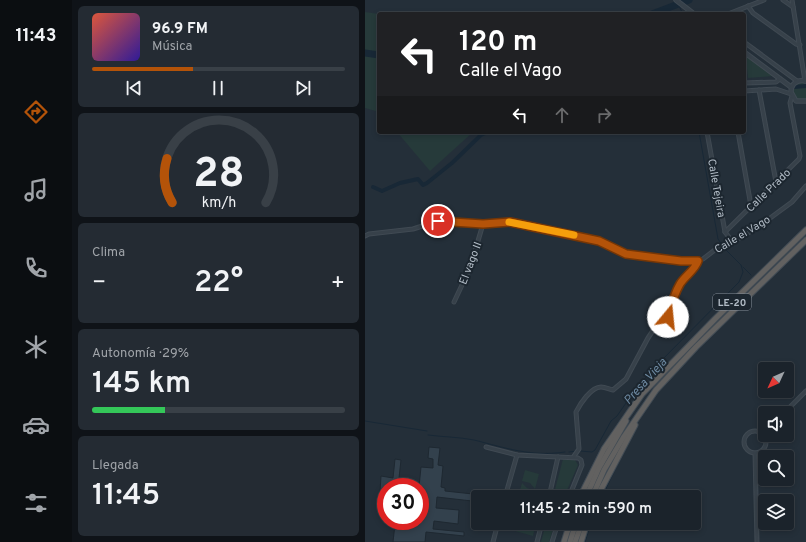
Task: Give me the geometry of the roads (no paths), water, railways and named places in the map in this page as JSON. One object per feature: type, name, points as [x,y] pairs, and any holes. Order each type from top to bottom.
[{"type":"highway","name":"LE-20","points":[[589,490],[599,468],[618,434],[660,375],[806,230]]},
{"type":"highway","name":"LE-20","points":[[595,490],[604,470],[631,424],[656,390],[682,362],[806,240]]},
{"type":"highway","points":[[601,490],[634,426],[658,391],[682,362]]},
{"type":"highway","points":[[583,490],[594,466],[614,432],[642,394],[660,375]]},
{"type":"highway","points":[[564,542],[568,530]]},
{"type":"highway","points":[[569,542],[573,530]]},
{"type":"highway","points":[[575,542],[579,530]]},
{"type":"highway","points":[[581,542],[585,530]]},
{"type":"street","points":[[676,0],[691,12]]},
{"type":"street","points":[[733,12],[764,0]]},
{"type":"street","points":[[783,0],[793,8]]},
{"type":"street","points":[[746,43],[797,81],[805,81],[792,0]]},
{"type":"street","points":[[748,6],[753,13],[796,44],[800,45]]},
{"type":"street","points":[[746,54],[791,87]]},
{"type":"street","points":[[746,83],[776,82],[780,79]]},
{"type":"street","points":[[791,95],[791,87],[797,81]]},
{"type":"street","points":[[746,91],[776,89],[791,95],[799,102],[806,101]]},
{"type":"street","points":[[759,90],[776,182]]},
{"type":"street","name":"Calle Prado","points":[[725,232],[797,161],[800,156],[790,103],[791,95]]},
{"type":"street","name":"Calle Tejeira","points":[[707,134],[725,232],[732,241]]},
{"type":"street","points":[[737,134],[751,206]]},
{"type":"street","name":"Calle el Vago","points":[[698,261],[722,245],[742,237],[781,211],[792,202],[806,186]]},
{"type":"street","points":[[365,236],[369,234],[413,229],[438,221],[483,224],[510,222],[599,241],[626,254],[681,261],[698,261]]},
{"type":"street","name":"El vago II","points":[[454,302],[470,268],[483,224]]},
{"type":"street","points":[[574,456],[578,451],[576,412],[579,407],[596,388],[602,387],[613,390],[626,379],[652,332],[664,323],[668,317],[672,302],[680,284],[698,261]]},
{"type":"street","points":[[791,406],[806,391]]},
{"type":"street","points":[[758,432],[752,431],[744,438],[745,449],[755,453],[761,452],[765,446],[765,442]]},
{"type":"street","points":[[486,447],[517,455],[558,457],[574,456],[581,460],[582,465],[572,490]]},
{"type":"street","points":[[755,453],[757,542]]},
{"type":"street","points":[[507,490],[517,455]]},
{"type":"street","points":[[551,490],[558,457]]},
{"type":"street","points":[[493,542],[496,530]]},
{"type":"street","points":[[537,542],[540,530]]},
{"type":"street","points":[[552,542],[556,530]]},
{"type":"waterway","points":[[657,12],[689,0]]},
{"type":"waterway","name":"Presa Vieja","points":[[678,4],[682,12]]},
{"type":"waterway","points":[[365,53],[377,55]]},
{"type":"waterway","points":[[794,87],[806,86]]},
{"type":"waterway","points":[[373,187],[382,191],[400,183],[418,179],[423,185],[452,163],[483,134]]},
{"type":"waterway","name":"Presa Vieja","points":[[699,134],[718,239],[724,248],[741,265]]},
{"type":"waterway","name":"Presa Vieja","points":[[580,451],[592,452],[595,450],[611,421],[617,416],[637,387],[739,282],[743,272],[741,265]]},
{"type":"waterway","points":[[743,267],[751,275]]},
{"type":"waterway","points":[[365,421],[427,431]]},
{"type":"waterway","points":[[428,435],[474,440],[530,453],[565,452]]},
{"type":"waterway","points":[[569,452],[577,451]]},
{"type":"waterway","name":"Presa Vieja","points":[[605,490],[620,459]]},
{"type":"waterway","name":"Presa Vieja","points":[[585,542],[589,530]]}]
